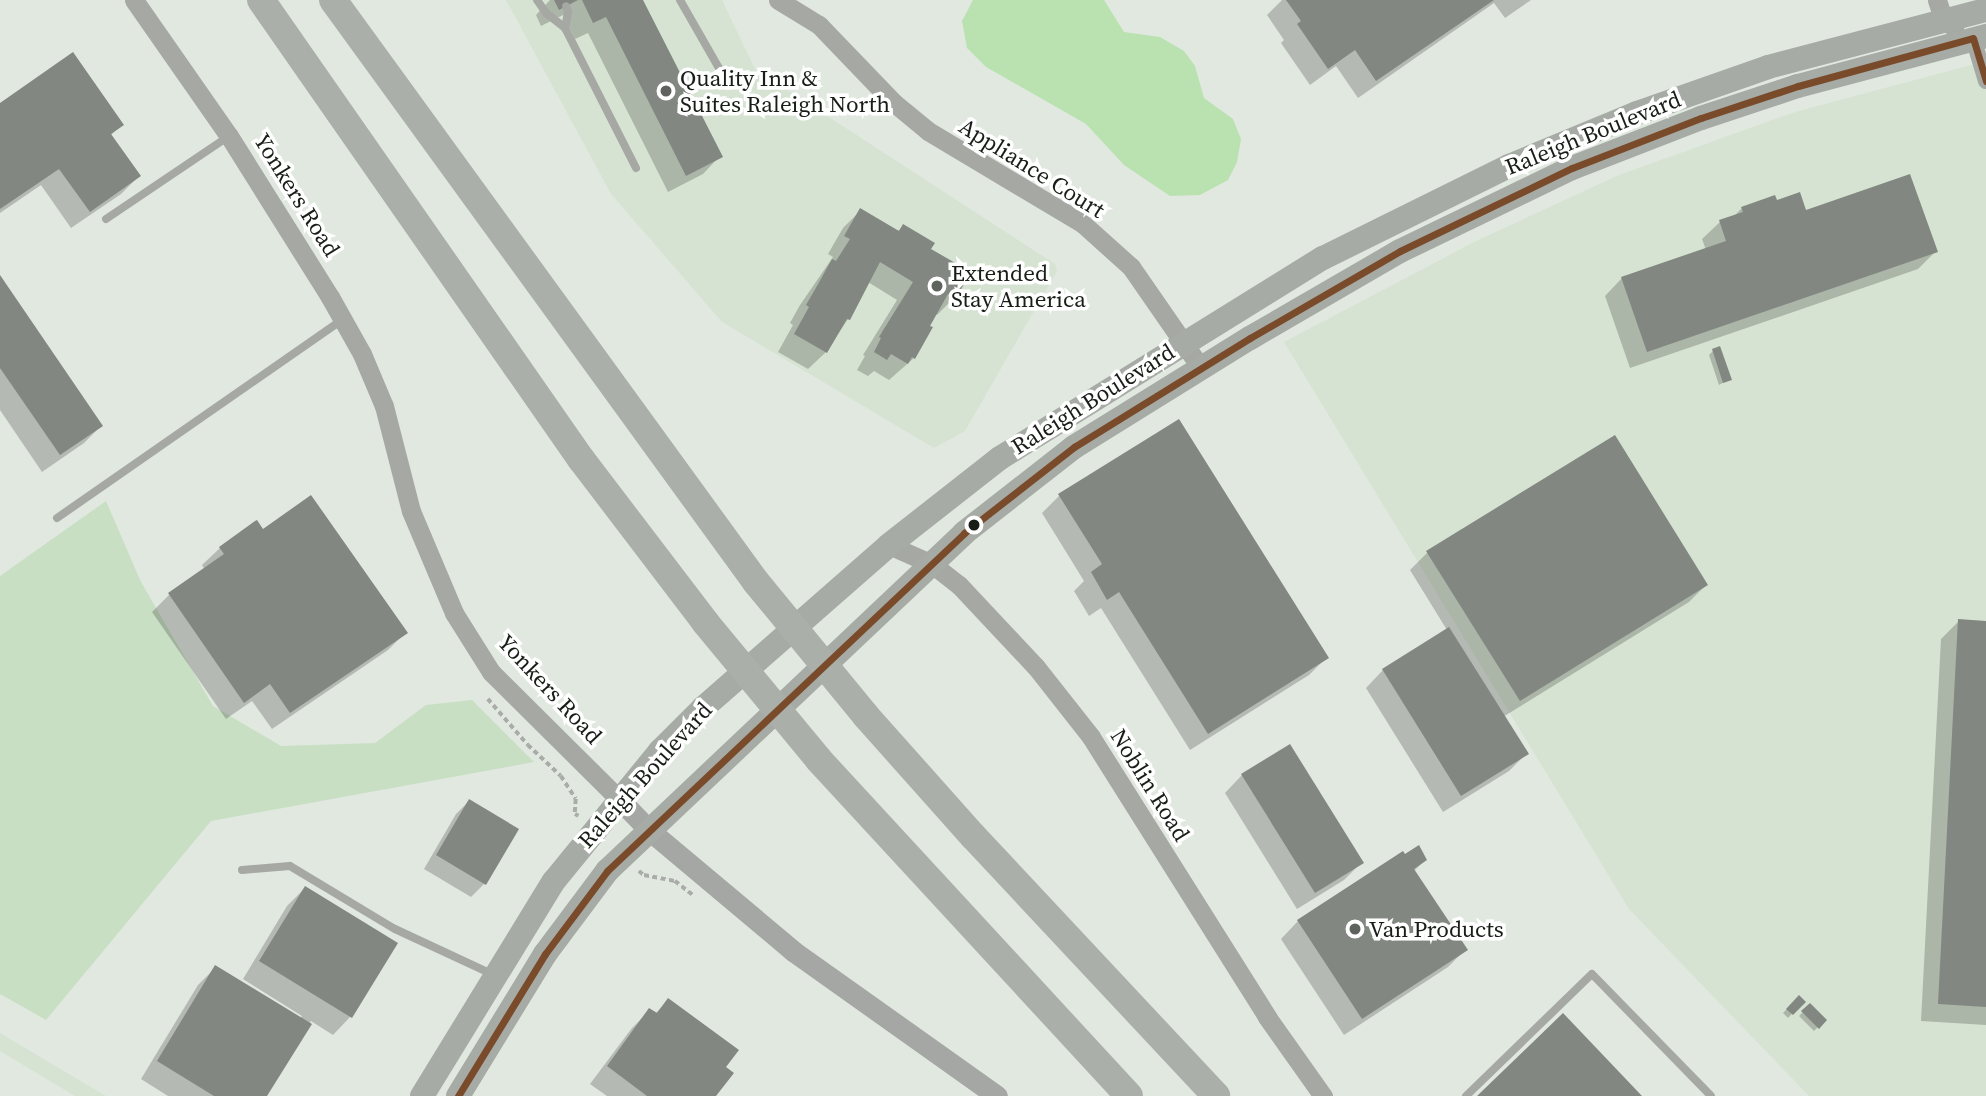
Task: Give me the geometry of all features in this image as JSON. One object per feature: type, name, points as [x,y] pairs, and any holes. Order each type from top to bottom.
[{"type":"highway","points":[[260,4],[573,448],[705,622],[819,760],[1129,1096]]},
{"type":"highway","points":[[337,4],[756,582],[866,716],[1020,888],[1216,1096]]},
{"type":"main road","name":"Raleigh Boulevard","points":[[422,1096],[554,881],[620,800],[703,708],[889,545],[1000,458],[1324,258],[1415,210],[1519,161],[1707,88],[1802,56],[1940,10],[1979,7]]},
{"type":"main road","name":"Raleigh Boulevard","points":[[458,1096],[564,925],[607,871],[990,510],[1046,468],[1200,368],[1400,251],[1572,168],[1701,118],[1798,86],[1980,37]]},
{"type":"main road","name":"Yonkers Road","points":[[620,800],[649,830],[793,951],[997,1096]]},
{"type":"street","name":"Yonkers Road","points":[[134,0],[229,136],[343,319],[372,374],[411,512],[454,613],[491,672],[620,800]]},
{"type":"street","name":"Appliance Court","points":[[778,0],[819,25],[893,102],[928,131],[1082,223],[1131,267],[1200,368]]},
{"type":"street","name":"Appliance Court","points":[[810,0],[819,25]]},
{"type":"street","points":[[1979,7],[1986,81]]},
{"type":"street","points":[[1940,10],[1980,37]]},
{"type":"street","name":"Noblin Road","points":[[889,545],[932,564],[959,585],[1036,667],[1091,737],[1267,1017],[1322,1096]]},
{"type":"lane","points":[[537,0],[546,13],[565,28],[636,168]]},
{"type":"lane","points":[[680,0],[719,68]]},
{"type":"lane","points":[[565,28],[568,12],[566,6]]},
{"type":"lane","points":[[106,219],[229,136]]},
{"type":"lane","points":[[57,518],[343,319]]},
{"type":"lane","points":[[242,870],[290,866],[395,929],[495,976]]},
{"type":"lane","points":[[1466,1096],[1592,974],[1711,1096]]},
{"type":"path","points":[[575,814],[576,799]]},
{"type":"path","points":[[644,876],[653,877]]},
{"type":"shaded area","points":[[506,0],[722,0],[755,69],[1055,264],[1057,271],[965,431],[934,448],[722,322],[611,194]]},
{"type":"shaded area","points":[[973,0],[1104,0],[1124,32],[1160,37],[1184,51],[1195,66],[1204,98],[1233,119],[1241,139],[1237,162],[1228,180],[1200,195],[1170,196],[1124,165],[1086,124],[986,67],[967,48],[962,21]]},
{"type":"shaded area","points":[[1986,61],[1986,1096],[1809,1096],[1629,909],[1284,342],[1476,241],[1619,175],[1795,112]]},
{"type":"shaded area","points":[[106,501],[141,582],[213,706],[281,746],[375,743],[426,705],[472,700],[534,762],[211,821],[46,1020],[0,994],[0,576]]},
{"type":"shaded area","points":[[0,1033],[106,1096],[75,1096],[0,1051]]},
{"type":"building","points":[[554,0],[578,0],[559,10]]},
{"type":"building","name":"Quality Inn & Suites Raleigh North","points":[[582,0],[643,0],[723,157],[686,176],[606,17],[593,23]]},
{"type":"building","points":[[1286,0],[1494,0],[1376,81],[1355,50],[1328,69],[1297,24],[1301,21]]},
{"type":"building","points":[[73,52],[124,125],[111,134],[141,176],[90,212],[59,169],[0,209],[0,103]]},
{"type":"building","points":[[1910,174],[1938,252],[1647,352],[1621,277],[1726,241],[1719,220],[1743,212],[1741,207],[1775,195],[1777,200],[1800,192],[1806,210]]},
{"type":"building","name":"Extended Stay America","points":[[860,208],[899,231],[903,224],[935,243],[931,249],[971,272],[956,298],[948,294],[915,359],[912,357],[908,364],[891,354],[887,360],[874,352],[881,338],[879,337],[913,282],[880,262],[850,320],[847,319],[827,353],[794,334],[809,307],[806,305],[832,259],[836,261],[850,239],[844,236]]},
{"type":"building","points":[[0,275],[103,426],[60,455],[0,368]]},
{"type":"building","points":[[1720,346],[1732,380],[1723,383],[1712,349]]},
{"type":"building","points":[[1179,419],[1329,658],[1208,734],[1119,592],[1107,600],[1091,572],[1102,564],[1058,494]]},
{"type":"building","points":[[1615,435],[1708,585],[1520,701],[1426,551]]},
{"type":"building","points":[[311,495],[408,633],[290,713],[270,684],[244,703],[168,593],[224,554],[219,547],[255,521],[257,520],[263,529]]},
{"type":"building","points":[[1958,619],[1986,621],[1986,1007],[1938,1004]]},
{"type":"building","points":[[1449,627],[1529,754],[1461,796],[1382,669]]},
{"type":"building","points":[[1290,744],[1364,863],[1315,893],[1241,774]]},
{"type":"building","points":[[469,799],[519,829],[486,885],[436,855]]},
{"type":"building","points":[[1419,845],[1427,860],[1414,869],[1468,950],[1362,1019],[1297,920],[1403,851],[1405,854]]},
{"type":"building","points":[[305,886],[398,943],[352,1018],[259,961]]},
{"type":"building","points":[[215,965],[312,1024],[267,1096],[214,1096],[157,1061]]},
{"type":"building","points":[[1799,995],[1806,1002],[1793,1015],[1786,1009]]},
{"type":"building","points":[[668,998],[739,1050],[726,1067],[734,1073],[716,1096],[647,1096],[607,1066],[649,1008],[657,1013]]},
{"type":"building","points":[[1810,1003],[1827,1020],[1819,1029],[1801,1011]]},
{"type":"building","points":[[1563,1013],[1642,1096],[1477,1096]]},
{"type":"transit line","points":[[458,1096],[545,954],[607,871],[964,533],[1074,447],[1250,338],[1400,251],[1572,168],[1701,118],[1798,86],[1973,38],[1986,81]]},
{"type":"place","name":"Quality Inn & Suites Raleigh North","points":[[666,91]]},
{"type":"place","name":"Extended Stay America","points":[[937,286]]},
{"type":"place","name":"Van Products","points":[[1355,929]]}]
